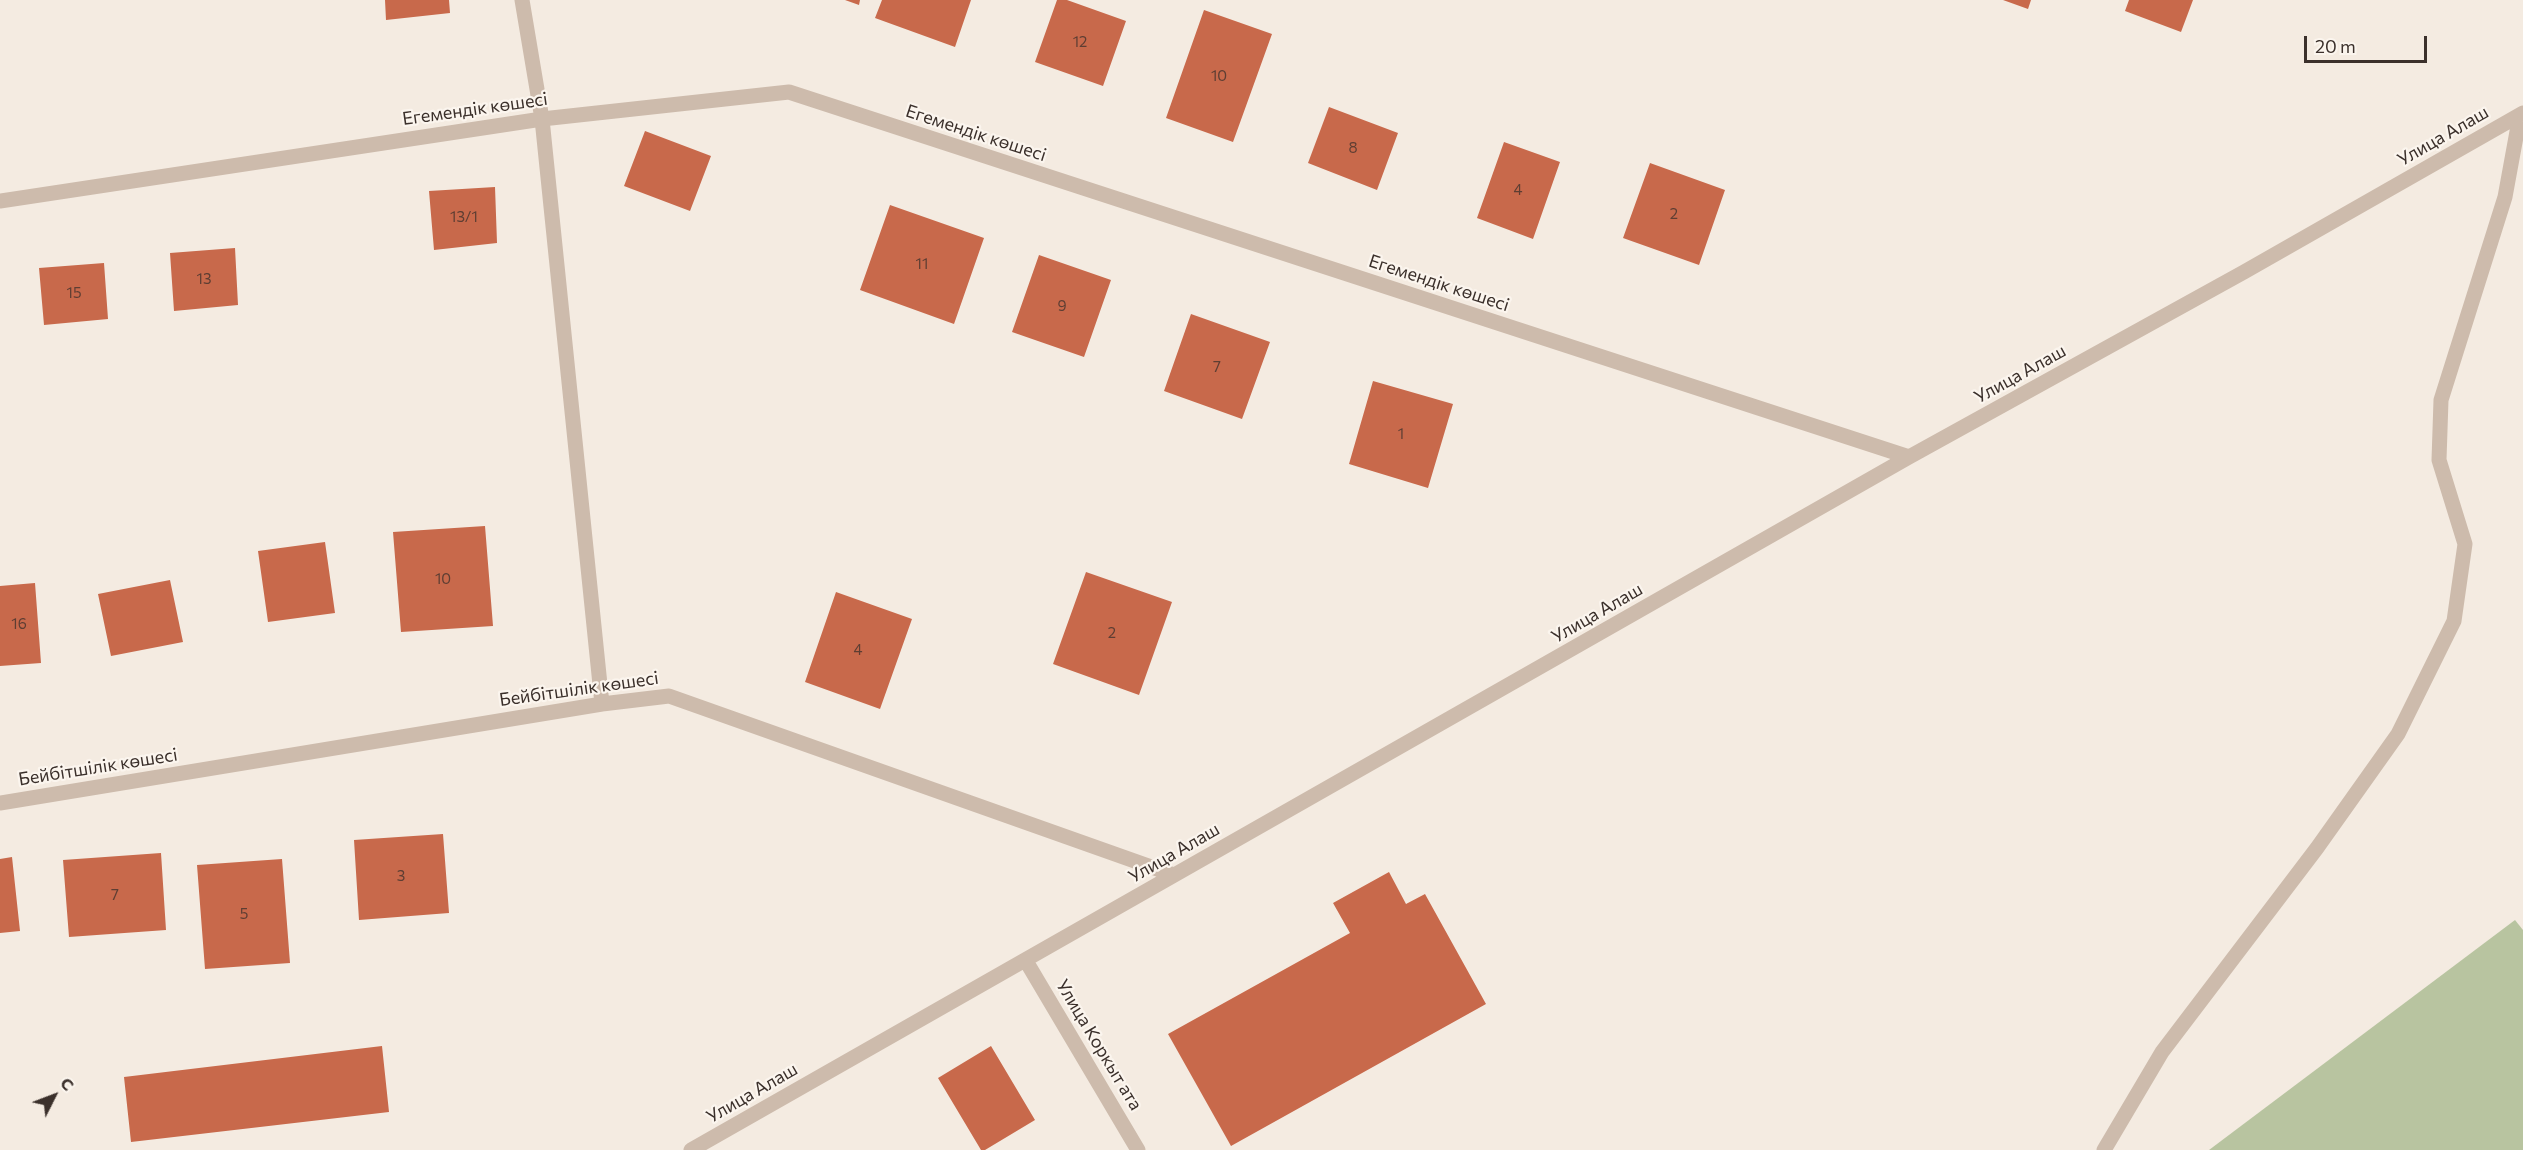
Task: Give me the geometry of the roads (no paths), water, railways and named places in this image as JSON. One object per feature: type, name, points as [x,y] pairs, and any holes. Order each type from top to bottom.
[{"type":"street","points":[[522,0],[542,119],[602,704]]},
{"type":"street","name":"Егемендік көшесі","points":[[0,201],[542,119],[789,92],[1910,457]]},
{"type":"street","points":[[2104,1150],[2162,1052],[2317,848],[2398,734],[2454,621],[2465,544],[2439,460],[2441,400],[2505,197],[2521,114]]},
{"type":"street","name":"Улица Алаш","points":[[691,1150],[1910,457],[2244,272],[2521,114]]},
{"type":"street","name":"Бейбітшілік көшесі","points":[[0,803],[602,704],[669,696],[1174,875]]},
{"type":"street","name":"Улица Коркыт ата","points":[[1026,961],[1138,1150]]}]
